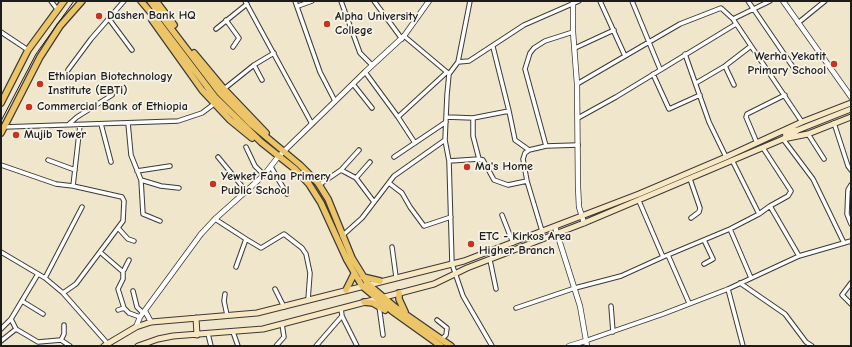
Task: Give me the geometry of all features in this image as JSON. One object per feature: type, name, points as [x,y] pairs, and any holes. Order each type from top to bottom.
[{"type":"main road","points":[[1,101],[28,50],[64,1]]},
{"type":"main road","points":[[1,133],[30,74],[49,42],[82,1]]},
{"type":"main road","points":[[137,1],[149,15],[193,79],[214,104],[252,138],[261,142]]},
{"type":"main road","points":[[141,1],[215,97],[261,142],[295,170],[309,184],[318,197],[354,274],[376,298],[452,346]]},
{"type":"main road","points":[[150,1],[220,93],[252,125],[300,165],[319,185],[328,199],[342,236],[365,285],[383,297],[441,346]]},
{"type":"main road","points":[[156,1],[191,50],[224,89],[265,132],[269,139]]},
{"type":"main road","points":[[106,345],[136,327],[151,322],[256,313],[452,264],[555,227],[728,156],[802,122],[851,103]]},
{"type":"main road","points":[[138,346],[158,339],[233,332],[282,324],[442,281],[456,272],[639,201],[763,148],[798,130],[851,109]]},
{"type":"main road","points":[[783,139],[808,134],[851,117]]},
{"type":"main road","points":[[780,133],[798,130]]},
{"type":"main road","points":[[346,290],[352,281],[354,274]]},
{"type":"main road","points":[[361,276],[380,281]]},
{"type":"main road","points":[[399,293],[399,299],[404,316]]},
{"type":"main road","points":[[364,302],[379,306],[395,316],[404,316]]},
{"type":"main road","points":[[196,318],[197,335]]},
{"type":"street","points":[[51,1],[57,9]]},
{"type":"street","points":[[68,70],[124,1]]},
{"type":"street","points":[[295,1],[318,66],[335,101]]},
{"type":"street","points":[[298,6],[312,1]]},
{"type":"street","points":[[341,1],[360,53],[372,65]]},
{"type":"street","points":[[374,1],[403,37],[448,73]]},
{"type":"street","points":[[136,327],[143,314],[201,234],[215,219],[264,175],[278,157],[352,84],[403,37],[429,1]]},
{"type":"street","points":[[398,117],[448,73],[458,62],[470,1]]},
{"type":"street","points":[[458,62],[469,61],[493,47],[524,25],[573,2],[579,1]]},
{"type":"street","points":[[600,1],[625,56]]},
{"type":"street","points":[[632,1],[660,69]]},
{"type":"street","points":[[748,1],[793,67]]},
{"type":"street","points":[[733,19],[770,1]]},
{"type":"street","points":[[783,1],[851,97]]},
{"type":"street","points":[[798,24],[825,1]]},
{"type":"street","points":[[216,29],[246,2],[312,124]]},
{"type":"street","points":[[573,2],[573,32],[578,118],[578,187],[584,223]]},
{"type":"street","points":[[577,84],[680,24],[717,8],[724,10],[733,19],[802,122]]},
{"type":"street","points":[[108,19],[132,50]]},
{"type":"street","points":[[226,20],[239,38],[233,46]]},
{"type":"street","points":[[578,118],[736,24]]},
{"type":"street","points":[[574,48],[614,30]]},
{"type":"street","points":[[1,32],[28,50]]},
{"type":"street","points":[[546,146],[526,76],[527,59],[534,48],[545,41],[573,32]]},
{"type":"street","points":[[696,83],[725,66],[751,46]]},
{"type":"street","points":[[493,47],[515,140],[529,150]]},
{"type":"street","points":[[224,89],[254,65],[274,53]]},
{"type":"street","points":[[685,54],[709,122],[728,156],[733,161],[759,214]]},
{"type":"street","points":[[254,65],[262,80]]},
{"type":"street","points":[[725,66],[734,85]]},
{"type":"street","points":[[365,72],[415,143]]},
{"type":"street","points":[[448,73],[445,140],[450,161],[452,264],[466,301],[492,346]]},
{"type":"street","points":[[653,74],[669,109],[700,95]]},
{"type":"street","points":[[352,84],[372,108]]},
{"type":"street","points":[[69,124],[77,117],[112,95]]},
{"type":"street","points":[[757,143],[746,117],[747,114],[785,95]]},
{"type":"street","points":[[4,127],[178,121],[202,113],[214,104]]},
{"type":"street","points":[[446,117],[473,118],[509,111]]},
{"type":"street","points":[[473,118],[473,136],[479,159]]},
{"type":"street","points":[[394,157],[446,122]]},
{"type":"street","points":[[128,123],[131,155],[141,180],[143,214],[160,221]]},
{"type":"street","points":[[834,123],[848,166],[851,170]]},
{"type":"street","points":[[101,124],[111,162]]},
{"type":"street","points":[[73,186],[80,125]]},
{"type":"street","points":[[808,134],[824,159]]},
{"type":"street","points":[[783,139],[813,179],[844,243]]},
{"type":"street","points":[[342,236],[362,218],[394,176],[445,140]]},
{"type":"street","points":[[542,232],[527,181],[523,159],[525,153],[529,150],[546,146],[578,145]]},
{"type":"street","points":[[246,147],[255,166],[264,175]]},
{"type":"street","points":[[516,308],[575,288],[621,276],[730,228],[759,214],[788,196],[791,191],[763,148]]},
{"type":"street","points":[[319,185],[341,170],[359,150]]},
{"type":"street","points":[[218,157],[246,191]]},
{"type":"street","points":[[48,160],[75,170]]},
{"type":"street","points":[[450,161],[483,160],[494,180],[497,182],[508,185],[527,181]]},
{"type":"street","points":[[356,178],[370,162]]},
{"type":"street","points":[[1,166],[56,184],[73,186],[122,197],[124,201],[123,220],[119,228],[76,284],[63,293]]},
{"type":"street","points":[[137,171],[170,166]]},
{"type":"street","points":[[271,167],[287,194]]},
{"type":"street","points":[[341,170],[356,178],[374,202]]},
{"type":"street","points":[[690,179],[700,208],[699,212],[691,218]]},
{"type":"street","points":[[141,180],[179,188]]},
{"type":"street","points":[[389,183],[402,193],[424,226],[451,217]]},
{"type":"street","points":[[851,185],[848,190],[847,214],[851,224]]},
{"type":"street","points":[[639,201],[663,257]]},
{"type":"street","points":[[770,206],[799,256]]},
{"type":"street","points":[[45,278],[60,252],[70,227],[82,207]]},
{"type":"street","points":[[502,215],[513,243]]},
{"type":"street","points":[[215,219],[246,240],[261,248],[284,234],[302,248],[306,254],[310,273],[308,300]]},
{"type":"street","points":[[555,227],[575,288],[586,343]]},
{"type":"street","points":[[119,228],[128,239],[134,241]]},
{"type":"street","points":[[730,228],[751,278]]},
{"type":"street","points":[[236,267],[246,240]]},
{"type":"street","points":[[704,240],[713,259],[704,264]]},
{"type":"street","points":[[568,346],[586,343],[728,289],[799,256],[851,241]]},
{"type":"street","points":[[392,246],[396,277]]},
{"type":"street","points":[[1,252],[45,278],[63,293],[106,345]]},
{"type":"street","points":[[100,252],[123,271]]},
{"type":"street","points":[[668,255],[689,303]]},
{"type":"street","points":[[129,260],[123,271],[123,279],[118,289],[124,308],[129,313],[143,314]]},
{"type":"street","points":[[490,260],[496,289]]},
{"type":"street","points":[[1,329],[10,319],[38,274]]},
{"type":"street","points":[[740,283],[785,314],[806,342],[812,346]]},
{"type":"street","points":[[851,283],[842,295],[851,304]]},
{"type":"street","points":[[275,289],[284,306]]},
{"type":"street","points":[[728,289],[743,346]]},
{"type":"street","points":[[133,291],[137,307],[151,322]]},
{"type":"street","points":[[225,294],[224,301],[227,315]]},
{"type":"street","points":[[22,301],[43,314]]},
{"type":"street","points":[[379,306],[383,335]]},
{"type":"street","points":[[611,306],[613,332]]},
{"type":"street","points":[[118,310],[124,308]]},
{"type":"street","points":[[341,308],[342,316],[357,346]]},
{"type":"street","points":[[316,346],[342,316]]},
{"type":"street","points":[[10,319],[16,329],[42,346]]},
{"type":"street","points":[[437,320],[447,328],[446,335],[442,339]]},
{"type":"street","points":[[276,346],[284,337],[282,324]]},
{"type":"street","points":[[61,340],[64,334],[64,325]]},
{"type":"street","points":[[1,341],[16,329]]},
{"type":"street","points":[[233,332],[238,346]]},
{"type":"street","points":[[208,334],[211,346]]},
{"type":"street","points":[[38,342],[61,340],[70,346]]},
{"type":"street","points":[[803,346],[806,342]]},
{"type":"tram line","points":[[1,121],[36,54],[74,1]]},
{"type":"place","name":"Dashen Bank HQ","points":[[99,16]]},
{"type":"place","name":"Alpha University College","points":[[327,24]]},
{"type":"place","name":"Werha Yekatit Primary School","points":[[834,64]]},
{"type":"place","name":"Ethiopian Biotechnology Institute (EBTi)","points":[[40,84]]},
{"type":"place","name":"Commercial Bank of Ethiopia","points":[[29,107]]},
{"type":"place","name":"Mujib Tower","points":[[16,135]]},
{"type":"place","name":"Ma's Home","points":[[467,167]]},
{"type":"place","name":"Yewket Fana Primery Public School","points":[[213,184]]},
{"type":"place","name":"ETC - Kirkos Area Higher Branch","points":[[471,244]]}]
